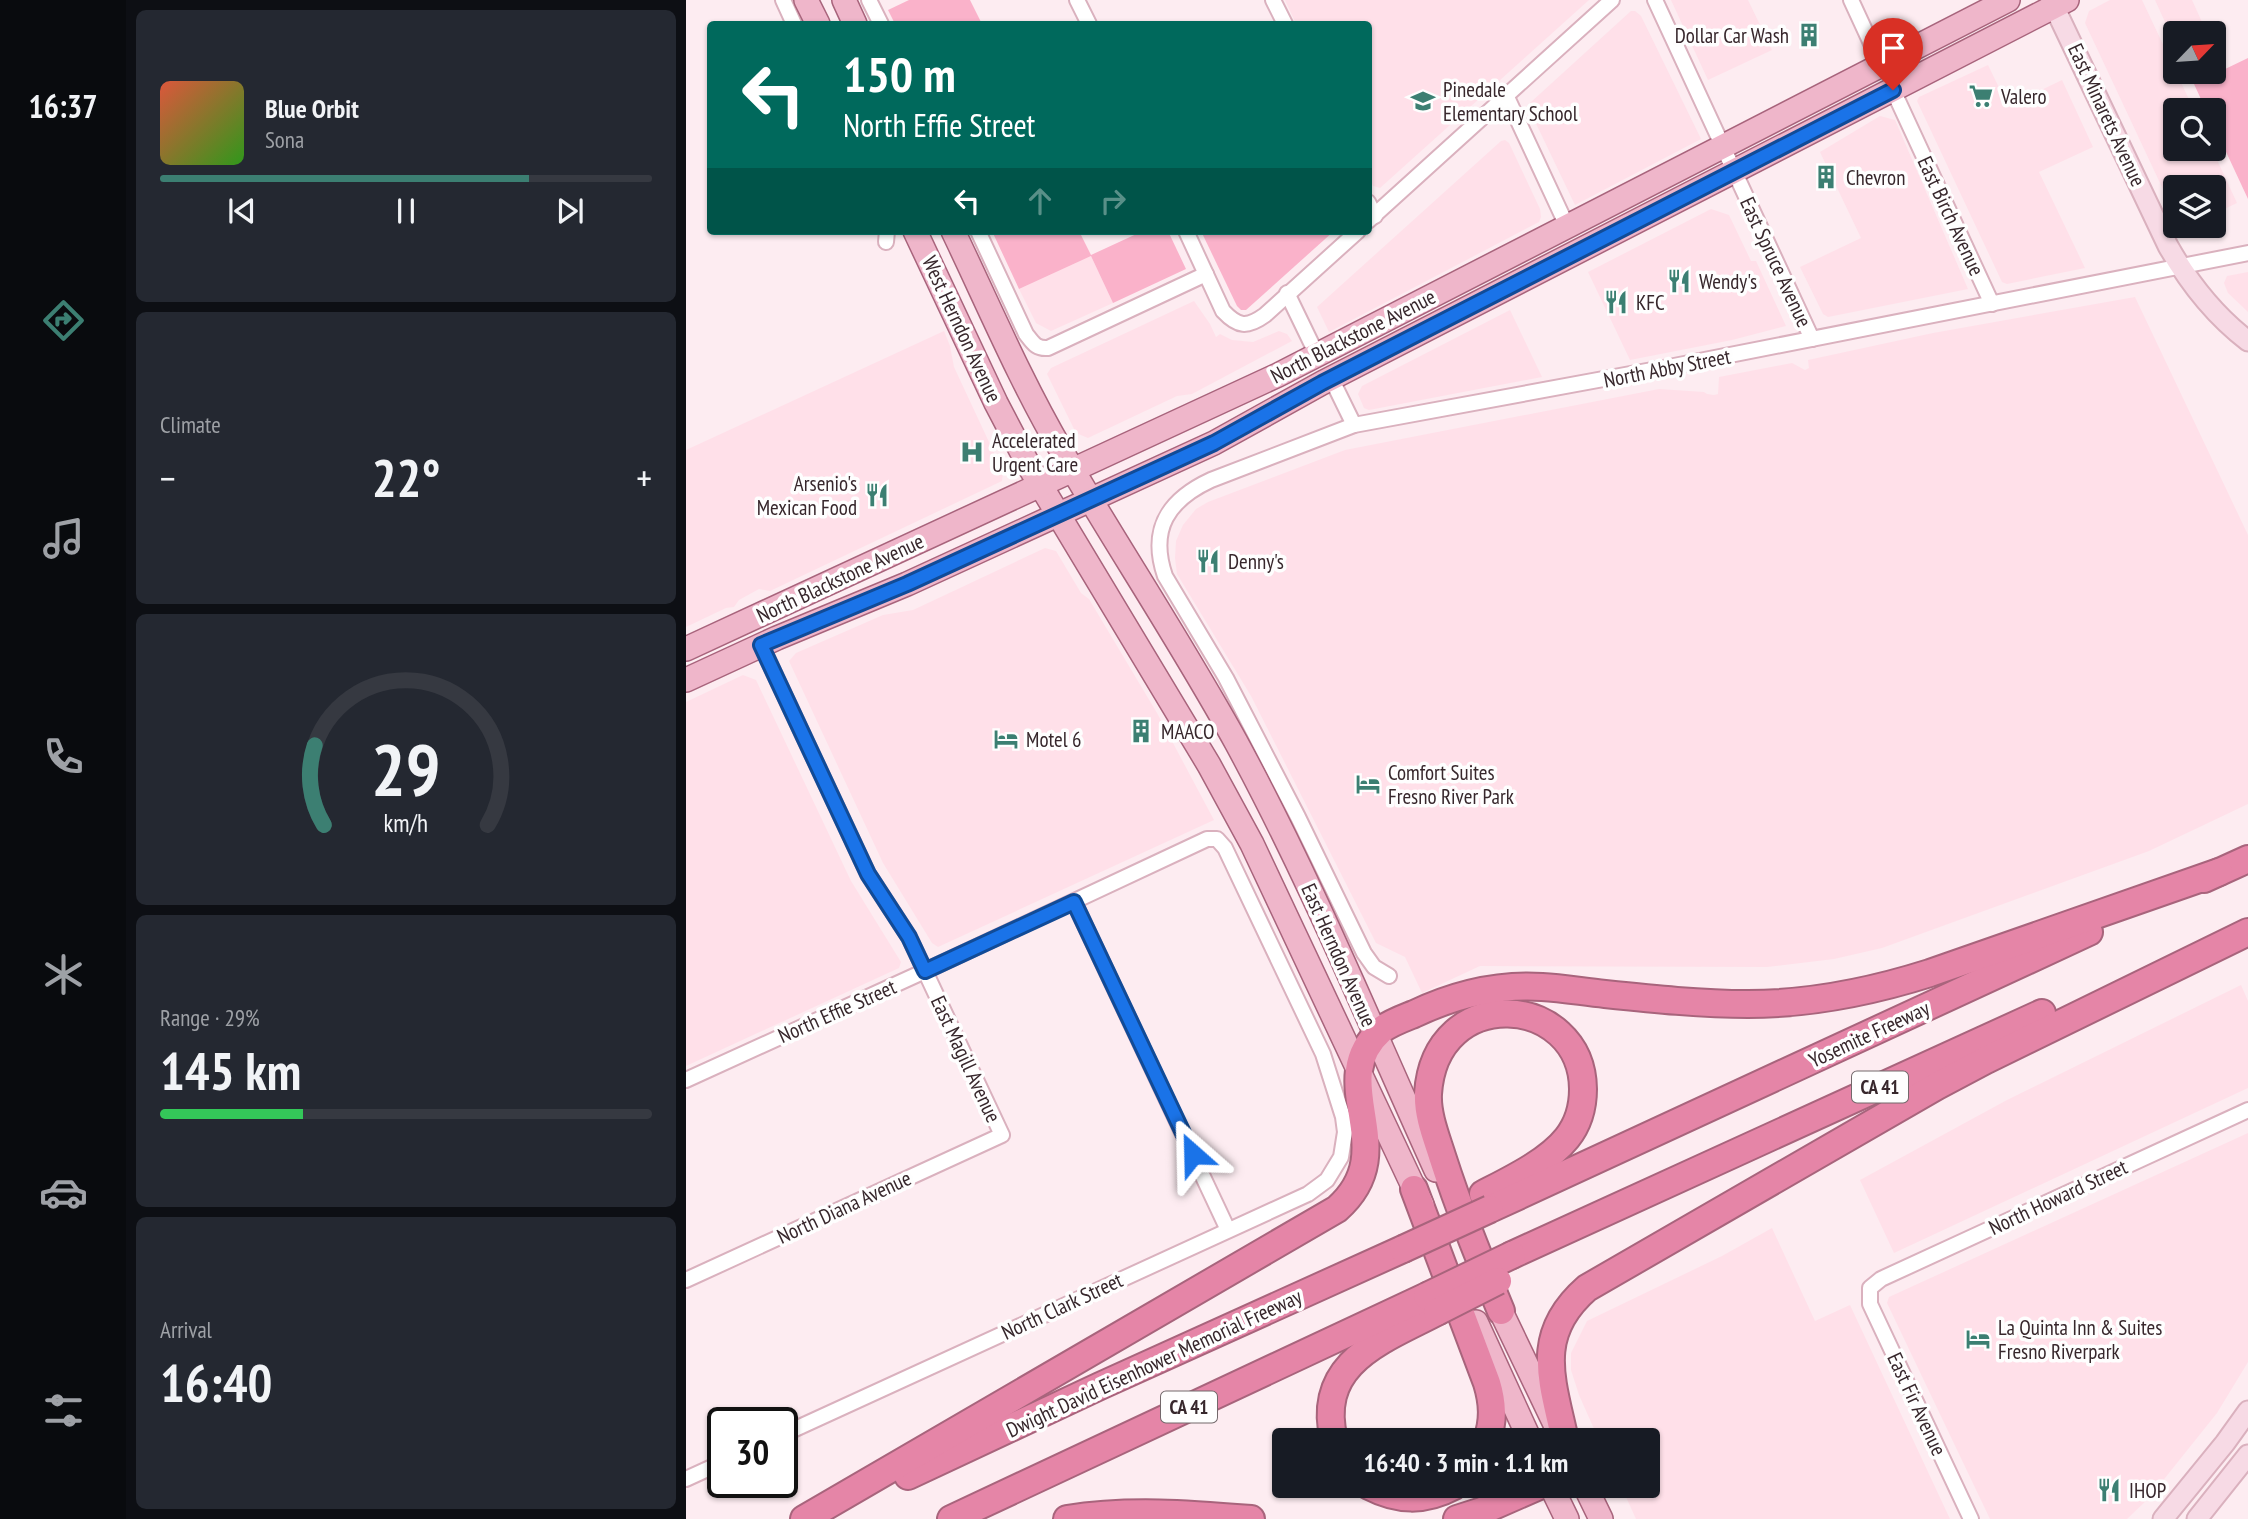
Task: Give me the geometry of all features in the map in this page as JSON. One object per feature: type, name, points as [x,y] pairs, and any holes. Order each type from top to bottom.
[{"type":"highway","name":"Yosemite Freeway","points":[[1487,1201],[2248,859]]},
{"type":"highway","points":[[804,1519],[1337,1209],[1359,1182],[1366,1157],[1365,1131],[1358,1094],[1359,1072],[1361,1060],[1375,1036],[1384,1027],[1429,1007],[1468,994],[1502,988],[1542,987],[1744,1004],[1787,1003],[1841,996],[1883,988],[1930,973],[2219,872]]},
{"type":"highway","name":"CA 41","points":[[951,1519],[1432,1304],[1866,1094],[2248,919]]},
{"type":"highway","points":[[1562,1428],[1551,1376],[1550,1355],[1561,1317],[1587,1288],[1937,1086],[2248,932]]},
{"type":"highway","points":[[1487,1201],[1566,1140],[1582,1110],[1581,1072],[1570,1047],[1546,1024],[1522,1015],[1501,1013],[1484,1016],[1470,1021],[1457,1031],[1437,1056],[1428,1093],[1430,1114],[1452,1186],[1501,1311]]},
{"type":"highway","points":[[1414,1189],[1488,1383],[1491,1395],[1490,1428]]},
{"type":"highway","name":"Dwight David Eisenhower Memorial Freeway","points":[[818,1519],[1487,1201]]},
{"type":"highway","points":[[1331,1428],[1331,1401],[1350,1364],[1432,1304]]},
{"type":"highway","points":[[1457,1519],[1512,1498]]},
{"type":"highway","points":[[1067,1519],[1143,1513],[1251,1519]]},
{"type":"main road","points":[[806,0],[816,21]]},
{"type":"main road","points":[[844,0],[854,21]]},
{"type":"main road","name":"North Blackstone Avenue","points":[[686,680],[761,645],[907,584],[1050,500],[1083,486],[1210,407],[1317,355],[2008,0]]},
{"type":"main road","name":"North Blackstone Avenue","points":[[686,649],[822,587],[1083,486],[1233,433],[1331,378],[1893,90],[2058,2]]},
{"type":"main road","name":"East Minarets Avenue","points":[[2058,2],[2180,268],[2211,309],[2248,341]]},
{"type":"main road","points":[[1522,280],[1541,257],[1566,240],[1567,226]]},
{"type":"main road","name":"West Herndon Avenue","points":[[917,235],[996,403],[1050,500]]},
{"type":"main road","name":"West Herndon Avenue","points":[[955,235],[1017,366],[1083,486]]},
{"type":"main road","points":[[1331,378],[1337,359],[1433,308],[1453,285]]},
{"type":"main road","points":[[1233,433],[1277,393],[1315,371],[1318,366],[1317,355]]},
{"type":"main road","name":"East Herndon Avenue","points":[[1083,486],[1195,669],[1296,859],[1501,1311],[1558,1428]]},
{"type":"main road","name":"East Herndon Avenue","points":[[1050,500],[1228,799],[1257,854],[1524,1428]]},
{"type":"main road","points":[[761,645],[760,639],[766,629],[814,604],[822,587]]},
{"type":"main road","points":[[686,665],[747,636],[755,627],[759,615]]},
{"type":"main road","points":[[2163,1519],[2248,1411]]},
{"type":"main road","points":[[2197,1519],[2248,1455]]},
{"type":"main road","points":[[1557,1498],[1567,1519]]},
{"type":"main road","points":[[1591,1498],[1601,1519]]},
{"type":"street","points":[[783,0],[793,21]]},
{"type":"street","points":[[869,0],[880,21]]},
{"type":"street","points":[[1077,0],[1088,21]]},
{"type":"street","points":[[1273,0],[1284,21]]},
{"type":"street","points":[[1372,219],[1612,0]]},
{"type":"street","name":"East Spruce Avenue","points":[[1655,0],[1812,339]]},
{"type":"street","points":[[1851,0],[1881,65]]},
{"type":"street","name":"East Birch Avenue","points":[[1893,90],[1992,304]]},
{"type":"street","points":[[1506,95],[1567,226]]},
{"type":"street","points":[[980,235],[1026,334],[1040,349],[1048,348],[1206,274]]},
{"type":"street","points":[[1188,235],[1223,311],[1230,319],[1248,325],[1257,321],[1353,235]]},
{"type":"street","name":"North Abby Street","points":[[1389,976],[1374,967],[1364,953],[1226,678],[1165,576],[1160,559],[1161,530],[1170,509],[1189,491],[1354,425],[1586,383],[2248,253]]},
{"type":"street","points":[[1287,293],[1317,355]]},
{"type":"street","points":[[1331,378],[1354,425]]},
{"type":"street","name":"East Magill Avenue","points":[[761,645],[868,874],[909,937],[1002,1135]]},
{"type":"street","name":"North Effie Street","points":[[686,1080],[1207,839],[1217,839],[1225,848],[1323,1054],[1343,1117],[1345,1132],[1341,1157],[1334,1169]]},
{"type":"street","points":[[1074,902],[1228,1230]]},
{"type":"street","name":"North Howard Street","points":[[1870,1288],[1881,1279],[2248,1110]]},
{"type":"street","name":"North Diana Avenue","points":[[686,1280],[1002,1135]]},
{"type":"street","name":"North Clark Street","points":[[798,1428],[1319,1188],[1334,1169]]},
{"type":"street","name":"East Fir Avenue","points":[[1870,1288],[1870,1304],[1971,1519]]},
{"type":"street","points":[[686,1479],[707,1469]]},
{"type":"shaded area","points":[[909,0],[970,0],[980,21],[894,21],[888,10]]},
{"type":"shaded area","name":"Pinedale Elementary School","points":[[1285,0],[1589,0],[1380,188],[1372,184],[1372,21],[1295,21]]},
{"type":"shaded area","points":[[1671,0],[1748,0],[1772,50],[1708,80]]},
{"type":"shaded area","points":[[2110,0],[2142,0],[2163,44],[2163,84],[2182,84],[2188,98],[2163,98],[2163,161],[2218,161],[2224,175],[2163,175],[2163,189],[2085,23],[2089,11]]},
{"type":"shaded area","points":[[2155,0],[2192,0],[2201,21],[2165,21]]},
{"type":"shaded area","points":[[1631,11],[1641,16],[1701,139],[1575,205],[1531,113],[1530,103]]},
{"type":"shaded area","points":[[2248,58],[2248,199],[2226,152],[2226,98],[2200,98],[2194,84],[2226,84],[2226,69]]},
{"type":"shaded area","points":[[1988,65],[2008,106],[2062,80],[2093,147],[2039,172],[2085,268],[2007,284],[2002,282],[1917,101],[1919,97]]},
{"type":"shaded area","points":[[1880,116],[1895,120],[1968,289],[1828,317],[1823,314],[1800,267],[1861,238],[1820,152]]},
{"type":"shaded area","points":[[1505,140],[1509,143],[1540,209],[1539,222],[1329,332],[1317,307]]},
{"type":"shaded area","points":[[2226,179],[2237,203],[2226,208]]},
{"type":"shaded area","points":[[1711,209],[1729,215],[1751,261],[1756,261],[1786,326],[1732,340],[1630,360],[1588,272]]},
{"type":"shaded area","points":[[994,235],[1081,235],[1091,255],[1134,235],[1170,235],[1186,269],[1113,303],[1091,256],[1019,289]]},
{"type":"shaded area","points":[[1203,235],[1330,235],[1246,310],[1237,306]]},
{"type":"shaded area","points":[[1091,256],[1113,303],[1051,331],[1036,323],[1019,289]]},
{"type":"shaded area","points":[[2248,272],[2248,312],[2228,293],[2224,283],[2227,276]]},
{"type":"shaded area","points":[[2135,297],[2248,535],[2248,804],[2149,851],[1882,948],[1834,959],[1767,967],[1480,966],[1422,993],[1405,957],[1376,943],[1251,696],[1177,574],[1176,541],[1183,525],[1196,509],[1345,450],[1659,389],[1714,395],[1718,394],[1719,377],[1792,363],[1805,370],[1809,368],[1808,360],[1933,333]]},
{"type":"shaded area","points":[[1194,301],[1216,337],[1220,334],[1232,340],[1253,342],[1279,331],[1287,334],[1292,341],[1192,394],[1177,396],[1088,438],[1076,433],[1047,374],[1051,368]]},
{"type":"shaded area","points":[[1510,310],[1542,377],[1369,410],[1364,408],[1358,394],[1362,386]]},
{"type":"shaded area","points":[[944,331],[954,367],[1003,472],[1002,481],[770,591],[759,589],[739,600],[734,607],[726,608],[686,627],[686,450]]},
{"type":"shaded area","points":[[1045,548],[1056,551],[1081,593],[1089,599],[1157,713],[1214,820],[938,947],[932,943],[883,863],[789,661],[796,653],[883,615],[913,610]]},
{"type":"shaded area","points":[[743,675],[756,680],[851,881],[901,962],[899,968],[686,1066],[686,702]]},
{"type":"shaded area","points":[[2241,985],[2248,1001],[2248,1088],[1894,1253],[1860,1180],[2007,1100]]},
{"type":"shaded area","points":[[2248,1133],[2248,1362],[2217,1413],[2149,1498],[2127,1519],[1990,1519],[1887,1303],[1889,1297]]},
{"type":"shaded area","points":[[1772,1228],[1815,1321],[1850,1305],[1950,1519],[1636,1519],[1626,1498],[1660,1498],[1660,1428],[1594,1428],[1571,1370],[1571,1353],[1587,1321],[1722,1256]]},
{"type":"place","name":"Dollar Car Wash","points":[[1809,35]]},
{"type":"place","name":"Valero","points":[[1981,96]]},
{"type":"place","name":"Pinedale Elementary School","points":[[1423,101]]},
{"type":"place","name":"Chevron","points":[[1826,177]]},
{"type":"place","name":"Wendy's","points":[[1679,281]]},
{"type":"place","name":"KFC","points":[[1616,302]]},
{"type":"place","name":"Accelerated Urgent Care","points":[[972,452]]},
{"type":"place","name":"Arsenio's Mexican Food","points":[[877,495]]},
{"type":"place","name":"Denny's","points":[[1208,561]]},
{"type":"place","name":"MAACO","points":[[1141,731]]},
{"type":"place","name":"Motel 6","points":[[1006,739]]},
{"type":"place","name":"Comfort Suites Fresno River Park","points":[[1368,784]]},
{"type":"place","name":"La Quinta Inn & Suites Fresno Riverpark","points":[[1978,1339]]},
{"type":"place","name":"IHOP","points":[[2109,1490]]},
{"type":"route","points":[[1193,1154],[1074,902],[925,971],[909,937],[868,874],[761,645],[907,584],[1214,443],[1322,383],[1893,90]]}]
